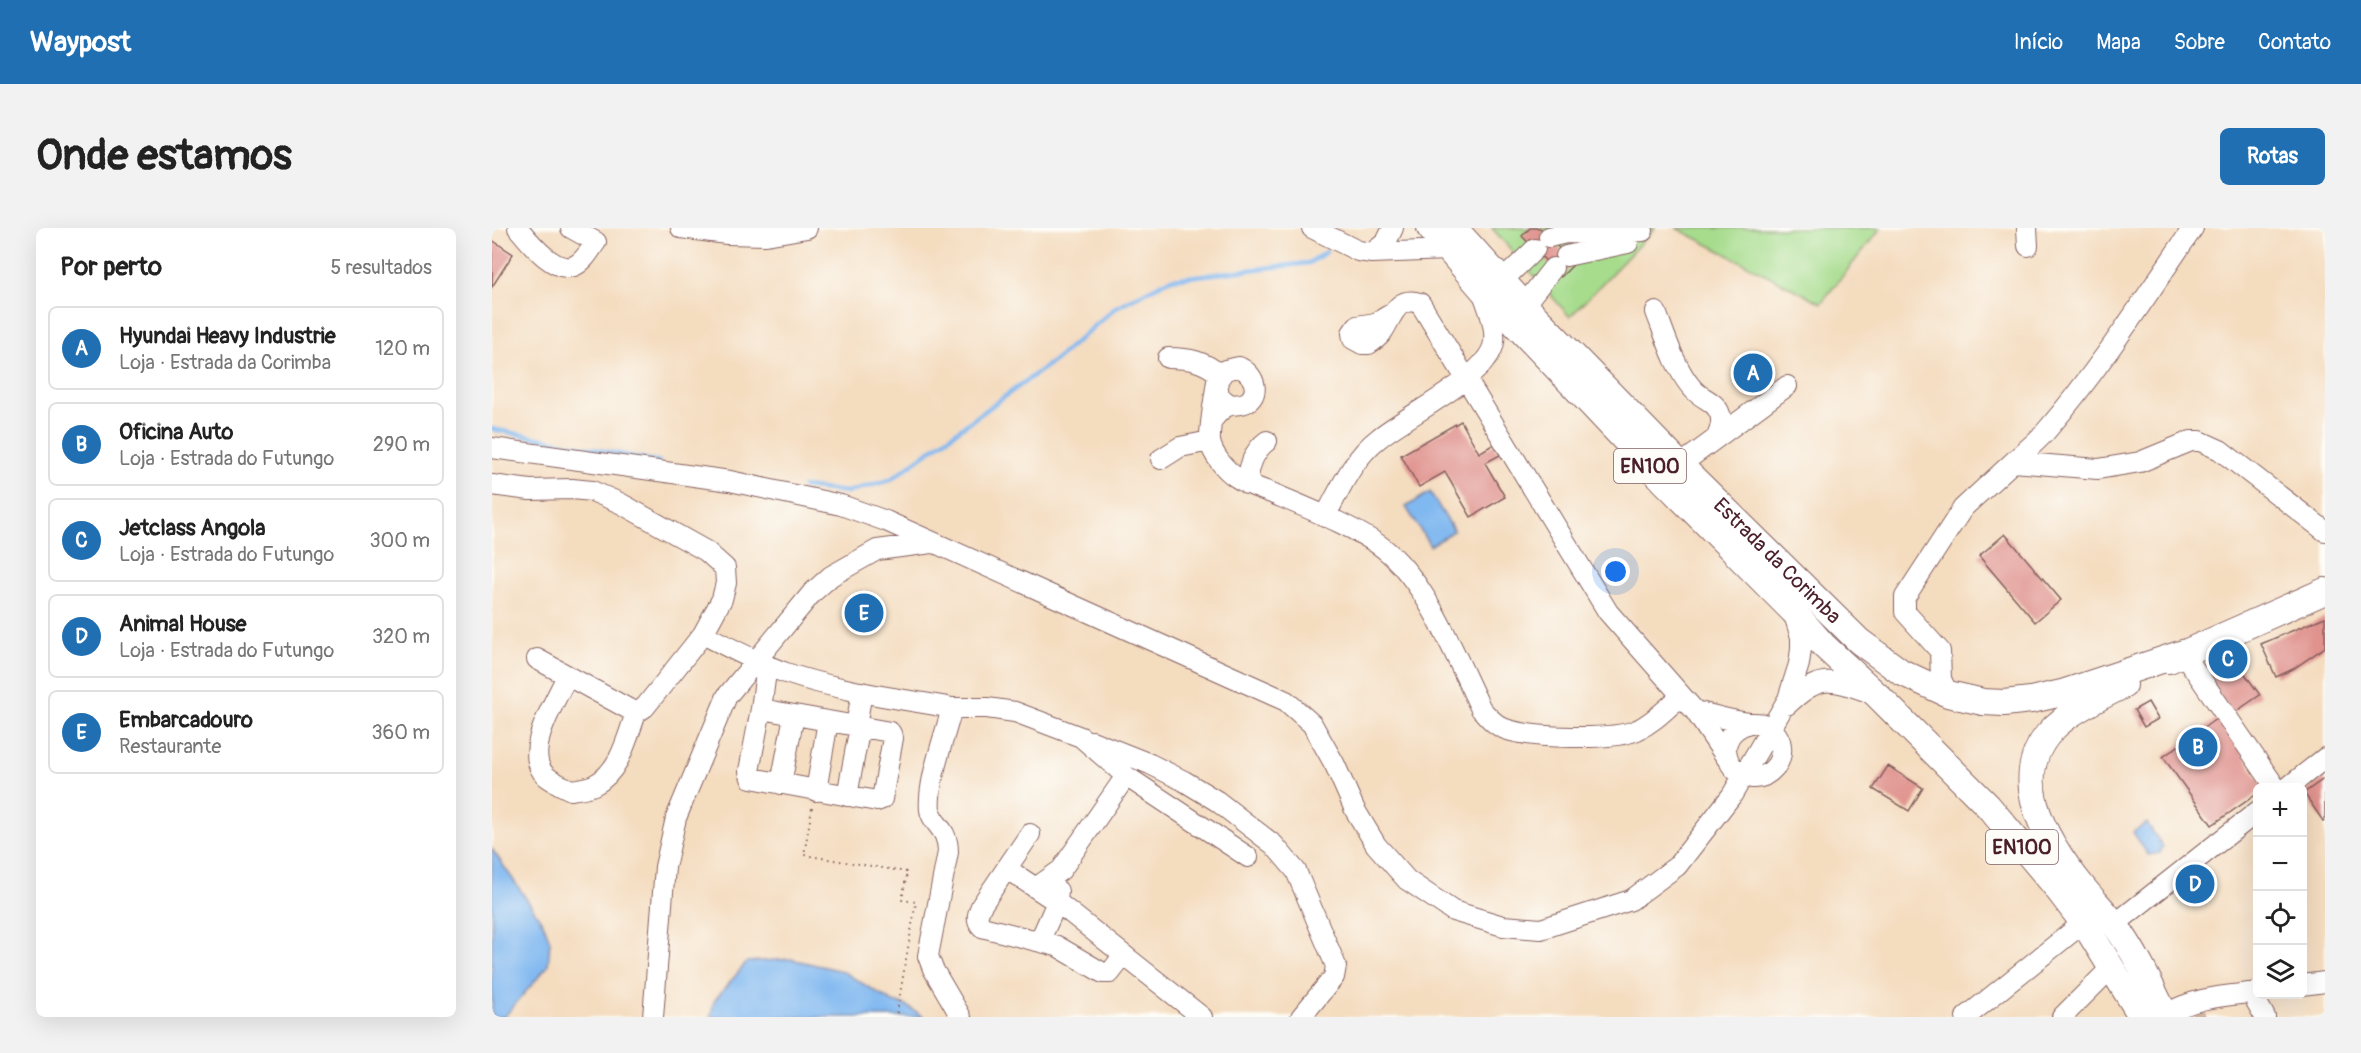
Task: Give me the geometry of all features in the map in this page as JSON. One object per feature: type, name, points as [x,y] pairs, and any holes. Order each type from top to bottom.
[{"type":"main road","name":"Estrada da Corimba","points":[[1430,228],[1451,239],[1663,480],[1793,611],[1824,646],[1878,696]]},
{"type":"main road","name":"Estrada da Corimba","points":[[1492,286],[1524,305],[1680,465],[1859,641],[1901,672],[1948,694],[1993,702],[2031,700],[2061,693],[2183,652]]},
{"type":"main road","name":"EN100","points":[[2183,652],[2325,591]]},
{"type":"main road","points":[[2158,1016],[2139,963],[2115,924],[2076,879],[2045,831],[2033,804],[2032,768],[2043,741],[2064,718],[2183,652]]},
{"type":"main road","name":"EN100","points":[[1878,696],[1988,806],[2083,923],[2112,967],[2158,1016]]},
{"type":"street","points":[[518,228],[534,248],[557,265],[566,268],[575,266],[584,259],[601,235],[571,228]]},
{"type":"street","points":[[681,228],[727,234],[766,235],[807,228]]},
{"type":"street","points":[[1312,228],[1358,251],[1372,252],[1451,239]]},
{"type":"street","points":[[1372,252],[1386,242],[1393,228]]},
{"type":"street","points":[[1948,694],[1941,679],[1940,651],[1905,612],[1905,597],[1963,508],[2046,432],[2140,306],[2193,228]]},
{"type":"street","points":[[1325,517],[1351,468],[1379,437],[1467,379],[1485,358],[1494,345],[1492,286],[1542,243],[1566,233],[1574,231],[1618,234],[1645,229]]},
{"type":"street","points":[[1524,305],[1559,262],[1584,250],[1625,244],[1636,239],[1645,229]]},
{"type":"street","points":[[1391,314],[1404,302],[1412,300],[1420,303],[1608,612],[1695,711],[1736,772],[1744,776]]},
{"type":"street","points":[[1656,312],[1683,376],[1693,390],[1715,405],[1721,415],[1721,427],[1717,437]]},
{"type":"street","points":[[1168,358],[1184,358],[1201,362],[1219,378],[1219,396],[1230,405]]},
{"type":"street","points":[[1213,419],[1230,405],[1243,404],[1251,398],[1254,392],[1254,381],[1250,374],[1239,367],[1225,370],[1219,378],[1213,419],[1210,441],[1217,458],[1234,476],[1247,484],[1368,538],[1403,566],[1432,610],[1481,708],[1490,720],[1503,728],[1534,735],[1618,736],[1638,730],[1681,696]]},
{"type":"street","points":[[1680,465],[1787,386]]},
{"type":"street","points":[[1161,459],[1180,447],[1210,441]]},
{"type":"street","points":[[1247,484],[1252,459],[1260,446],[1267,441]]},
{"type":"street","points":[[2013,462],[2098,469],[2140,462],[2191,441],[2200,441],[2220,450],[2325,531]]},
{"type":"street","points":[[492,448],[730,482],[841,505],[885,521],[1286,700],[1312,724],[1335,765],[1355,810],[1376,845],[1407,880],[1453,911],[1503,926],[1541,929],[1631,900],[1677,866],[1744,776],[1792,687],[1801,649],[1801,637],[1793,611]]},
{"type":"street","points":[[492,485],[530,490],[592,491],[620,503],[706,551],[725,568],[722,599],[703,634],[645,707],[636,713],[619,760],[594,784],[571,790],[546,776],[537,760],[538,739],[567,676]]},
{"type":"street","points":[[653,1017],[665,867],[676,818],[727,696],[762,663],[778,637],[812,593],[831,576],[877,550],[932,543]]},
{"type":"street","points":[[703,634],[762,663],[810,680],[952,708],[987,708],[1015,712],[1150,764],[1217,801],[1274,845],[1296,872],[1336,966],[1334,977],[1301,1017]]},
{"type":"street","points":[[2183,652],[2273,783]]},
{"type":"street","points":[[537,659],[636,713]]},
{"type":"street","points":[[761,709],[890,732],[893,738],[884,795],[877,801],[754,780],[749,775],[761,709],[762,663]]},
{"type":"street","points":[[1780,710],[1803,689],[1822,681],[1848,685],[1878,696]]},
{"type":"street","points":[[847,796],[867,692]]},
{"type":"street","points":[[952,708],[929,796],[930,814],[948,838],[948,852],[928,956],[961,1017]]},
{"type":"street","points":[[1695,711],[1749,723]]},
{"type":"street","points":[[781,784],[794,715]]},
{"type":"street","points":[[816,791],[828,721]]},
{"type":"street","points":[[1728,760],[1726,752],[1730,736],[1735,730],[1757,722],[1771,728]]},
{"type":"street","points":[[1081,737],[1126,776],[1248,857]]},
{"type":"street","points":[[2293,783],[2325,758]]},
{"type":"street","points":[[1037,888],[1061,870],[1126,776]]},
{"type":"street","points":[[2115,924],[2253,815]]},
{"type":"street","points":[[1030,834],[981,906],[977,915],[978,922],[982,927],[1057,946],[1103,973],[1110,973],[1124,955]]},
{"type":"street","points":[[1007,869],[1057,902],[1124,955],[1182,1010],[1202,1017]]},
{"type":"street","points":[[1040,940],[1057,902],[1061,870]]},
{"type":"street","points":[[1966,1017],[2083,923]]},
{"type":"street","points":[[2062,1017],[2112,967]]},
{"type":"street","points":[[2307,984],[2325,982]]},
{"type":"street","points":[[2158,1016],[2176,1008],[2200,1009],[2253,993]]},
{"type":"street","points":[[2256,999],[2265,1017]]},
{"type":"path","points":[[816,791],[804,855],[907,872],[902,900],[916,902],[896,1017]]},
{"type":"green space","points":[[1492,228],[1655,228],[1570,317]]},
{"type":"green space","points":[[1676,228],[1881,228],[1821,303]]},
{"type":"water","points":[[1430,492],[1454,531],[1430,546],[1406,507]]},
{"type":"water","points":[[2147,823],[2163,847],[2160,853],[2148,855],[2133,832]]},
{"type":"water","points":[[492,849],[543,923],[550,941],[548,966],[504,1017],[492,1017]]},
{"type":"water","points":[[791,959],[842,971],[893,1002],[905,1005],[924,1017],[711,1017],[714,1001],[747,962]]},
{"type":"building","points":[[1530,228],[1540,228],[1574,264],[1561,277],[1522,236]]},
{"type":"building","points":[[492,240],[513,254],[492,287]]},
{"type":"building","points":[[1461,421],[1479,453],[1494,444],[1500,455],[1485,463],[1505,497],[1471,517],[1445,472],[1419,487],[1401,455]]},
{"type":"building","points":[[2005,534],[2061,600],[2035,622],[1979,556]]},
{"type":"building","points":[[2325,617],[2325,647],[2293,669],[2276,677],[2261,644]]},
{"type":"building","points":[[2228,650],[2260,695],[2232,714],[2201,670]]},
{"type":"building","points":[[2148,702],[2158,719],[2144,727],[2134,710]]},
{"type":"building","points":[[2220,716],[2261,783],[2253,783],[2253,796],[2212,825],[2163,757]]},
{"type":"building","points":[[1888,766],[1923,788],[1909,811],[1873,789]]},
{"type":"building","points":[[2325,778],[2325,819],[2323,821],[2307,797],[2307,791]]},
{"type":"waterway","points":[[803,487],[847,492],[890,480],[1055,360],[1116,307],[1171,279],[1309,263],[1326,252]]},
{"type":"waterway","points":[[492,429],[659,462]]},
{"type":"tunnel","points":[[2193,1015],[2201,1009]]},
{"type":"place","name":"Hyundai Heavy Industrie","points":[[1753,373]]},
{"type":"place","name":"Embarcadouro","points":[[864,613]]},
{"type":"place","name":"Jetclass Angola","points":[[2228,659]]},
{"type":"place","name":"Oficina Auto","points":[[2198,747]]},
{"type":"place","name":"Animal House","points":[[2195,884]]}]
